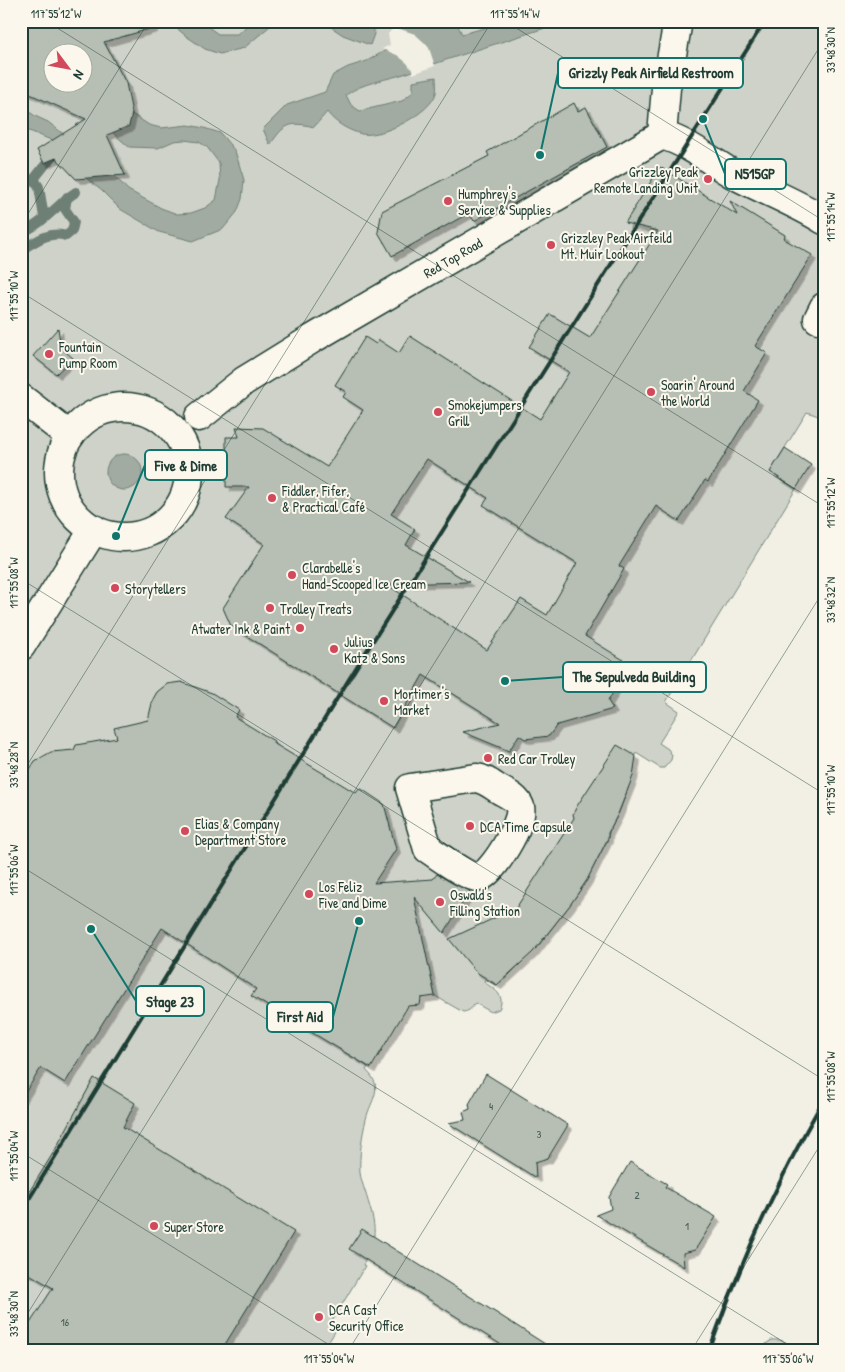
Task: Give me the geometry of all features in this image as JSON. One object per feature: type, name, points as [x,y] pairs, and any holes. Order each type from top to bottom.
[{"type":"street","points":[[678,21],[666,88],[662,135],[692,148],[733,174],[804,208],[824,220]]},
{"type":"street","name":"Red Top Road","points":[[199,417],[242,384],[312,339],[662,135]]},
{"type":"street","points":[[21,398],[70,436]]},
{"type":"street","points":[[115,408],[138,408],[160,418],[176,431],[186,453],[188,464],[187,486],[178,508],[170,518],[153,530],[132,536],[109,535],[84,523],[70,508],[61,486],[60,459],[70,436],[84,421],[101,412],[115,408]]},
{"type":"street","points":[[21,646],[94,529]]},
{"type":"shaded area","points":[[21,21],[824,21],[824,418],[807,412],[770,472],[796,489],[666,702],[679,711],[659,743],[668,749],[672,755],[671,760],[664,768],[660,768],[636,753],[631,779],[620,810],[609,832],[608,839],[587,880],[539,945],[505,979],[495,985],[485,979],[484,982],[500,996],[501,1004],[499,1009],[491,1012],[475,1003],[471,1009],[463,1012],[435,996],[429,969],[325,1040],[368,1067],[366,1070],[372,1076],[376,1088],[365,1125],[360,1166],[361,1178],[373,1220],[374,1237],[369,1255],[363,1265],[365,1266],[331,1323],[336,1330],[323,1351],[21,1351]]},
{"type":"shaded area","points":[[168,21],[200,21],[218,34],[237,34],[253,21],[276,21],[244,48],[220,54],[205,49]]},
{"type":"shaded area","points":[[322,21],[374,22],[374,34],[370,45],[343,35]]},
{"type":"shaded area","points":[[401,21],[452,21],[458,26],[462,34],[496,25],[500,21],[567,21],[407,73],[367,84],[346,95],[351,105],[360,111],[402,101],[413,92],[413,81],[436,77],[436,93],[432,101],[416,116],[405,123],[381,132],[362,134],[343,126],[327,112],[314,127],[299,124],[284,128],[270,145],[263,129],[287,105],[325,92],[333,75],[348,67],[367,61],[393,46],[396,28]]},
{"type":"shaded area","points":[[92,85],[120,89],[132,114],[149,125],[161,128],[188,125],[220,133],[235,151],[244,180],[242,199],[237,212],[223,229],[193,241],[159,232],[120,209],[86,178],[51,140],[21,129],[21,106],[48,122],[106,167],[128,190],[161,208],[177,214],[191,213],[205,208],[216,200],[220,180],[219,163],[207,147],[199,142],[184,140],[174,141],[158,148],[129,147],[113,133],[89,92],[92,92]]},
{"type":"shaded area","points":[[124,454],[131,455],[137,459],[141,465],[141,479],[137,485],[131,489],[124,490],[117,489],[111,485],[107,479],[106,472],[107,465],[111,459],[117,455]]},
{"type":"shaded area","points":[[772,1340],[785,1342],[794,1351],[760,1351]]},
{"type":"pier","points":[[394,27],[415,34],[426,44],[435,66],[413,74],[407,63],[397,55],[382,49],[390,45],[388,34]]},
{"type":"building","points":[[21,21],[152,21],[153,28],[104,42],[126,83],[132,113],[129,126],[107,135],[125,175],[76,179],[56,158],[44,163],[37,150],[86,119],[21,90]]},
{"type":"building","points":[[574,103],[578,111],[586,107],[607,147],[474,221],[469,213],[392,256],[378,232],[382,211],[489,156],[487,152]]},
{"type":"building","points":[[660,167],[737,215],[730,201],[785,235],[784,239],[812,255],[755,346],[767,353],[744,391],[758,400],[708,482],[705,480],[679,521],[656,506],[619,566],[624,569],[585,636],[630,664],[608,701],[613,709],[557,725],[549,736],[525,739],[519,735],[509,751],[463,732],[500,723],[423,675],[393,728],[231,626],[223,608],[264,544],[226,519],[249,487],[226,487],[226,437],[239,437],[236,427],[263,428],[327,467],[363,410],[343,397],[346,392],[335,385],[365,337],[376,344],[379,340],[399,353],[410,336],[540,419],[569,372],[529,347],[550,314],[590,338],[658,231],[625,223]],"holes":[[[427,459],[488,498],[483,505],[577,563],[547,615],[521,599],[487,650],[386,584],[469,582],[406,545],[415,529],[391,514]]]},
{"type":"building","name":"Fountain Pump Room","points":[[58,328],[61,348],[73,358],[56,374],[33,356]]},
{"type":"building","points":[[785,448],[811,465],[796,489],[770,472]]},
{"type":"building","points":[[181,682],[212,693],[239,710],[235,717],[274,741],[273,743],[356,793],[360,788],[384,804],[396,849],[374,883],[433,879],[437,874],[470,891],[444,933],[414,897],[435,996],[421,998],[420,1005],[408,1006],[371,1068],[251,996],[256,989],[162,928],[65,1083],[41,1068],[21,1099],[21,784],[35,761],[51,752],[74,750],[76,745],[117,738],[114,728],[148,720],[153,699],[157,692],[167,684]]},
{"type":"building","points":[[617,745],[636,756],[633,776],[618,814],[608,833],[608,838],[587,880],[533,952],[497,985],[476,972],[449,939],[516,908],[574,818],[573,814],[577,806]]},
{"type":"building","points":[[486,1074],[568,1125],[548,1158],[535,1162],[536,1178],[448,1123],[465,1120],[463,1112],[470,1109],[469,1104]]},
{"type":"building","name":"Super Store","points":[[94,1078],[135,1103],[123,1127],[294,1232],[221,1351],[21,1351],[21,1337],[53,1288],[21,1269],[21,1205],[55,1150]]},
{"type":"building","points":[[630,1162],[667,1184],[665,1187],[716,1217],[695,1250],[683,1253],[684,1267],[596,1215],[611,1209],[609,1197]]},
{"type":"building","points":[[362,1229],[556,1351],[511,1351],[349,1249]]},
{"type":"waterway","points":[[21,184],[34,179],[53,155]]},
{"type":"waterway","points":[[34,179],[39,187],[44,217]]},
{"type":"waterway","points":[[21,232],[42,220],[76,192]]},
{"type":"waterway","points":[[21,250],[48,236],[66,236],[72,231],[74,222],[65,209],[67,197]]},
{"type":"railway","points":[[21,1212],[359,663],[765,21]]},
{"type":"railway","points":[[709,1351],[761,1222],[791,1160],[824,1099]]},
{"type":"place","name":"N515GP","points":[[703,119]]},
{"type":"place","name":"Grizzly Peak Airfield Restroom","points":[[540,155]]},
{"type":"place","name":"Grizzley Peak Remote Landing Unit","points":[[708,179]]},
{"type":"place","name":"Humphrey's Service & Supplies","points":[[448,201]]},
{"type":"place","name":"Grizzley Peak Airfeild Mt. Muir Lookout","points":[[551,245]]},
{"type":"place","name":"Fountain Pump Room","points":[[49,354]]},
{"type":"place","name":"Soarin' Around the World","points":[[651,392]]},
{"type":"place","name":"Smokejumpers Grill","points":[[438,412]]},
{"type":"place","name":"Fiddler, Fifer, & Practical Café","points":[[272,498]]},
{"type":"place","name":"Five & Dime","points":[[116,536]]},
{"type":"place","name":"Clarabelle's Hand-Scooped Ice Cream","points":[[292,575]]},
{"type":"place","name":"Storytellers","points":[[115,588]]},
{"type":"place","name":"Trolley Treats","points":[[270,608]]},
{"type":"place","name":"Atwater Ink & Paint","points":[[300,628]]},
{"type":"place","name":"Julius Katz & Sons","points":[[334,649]]},
{"type":"place","name":"The Sepulveda Building","points":[[505,681]]},
{"type":"place","name":"Mortimer's Market","points":[[384,701]]},
{"type":"place","name":"Red Car Trolley","points":[[488,758]]},
{"type":"place","name":"DCA Time Capsule","points":[[470,826]]},
{"type":"place","name":"Elias & Company Department Store","points":[[185,831]]},
{"type":"place","name":"Los Feliz Five and Dime","points":[[309,894]]},
{"type":"place","name":"Oswald's Filling Station","points":[[440,902]]},
{"type":"place","name":"First Aid","points":[[359,921]]},
{"type":"place","name":"Stage 23","points":[[91,929]]},
{"type":"place","name":"Super Store","points":[[154,1226]]},
{"type":"place","name":"DCA Cast Security Office","points":[[319,1317]]}]
